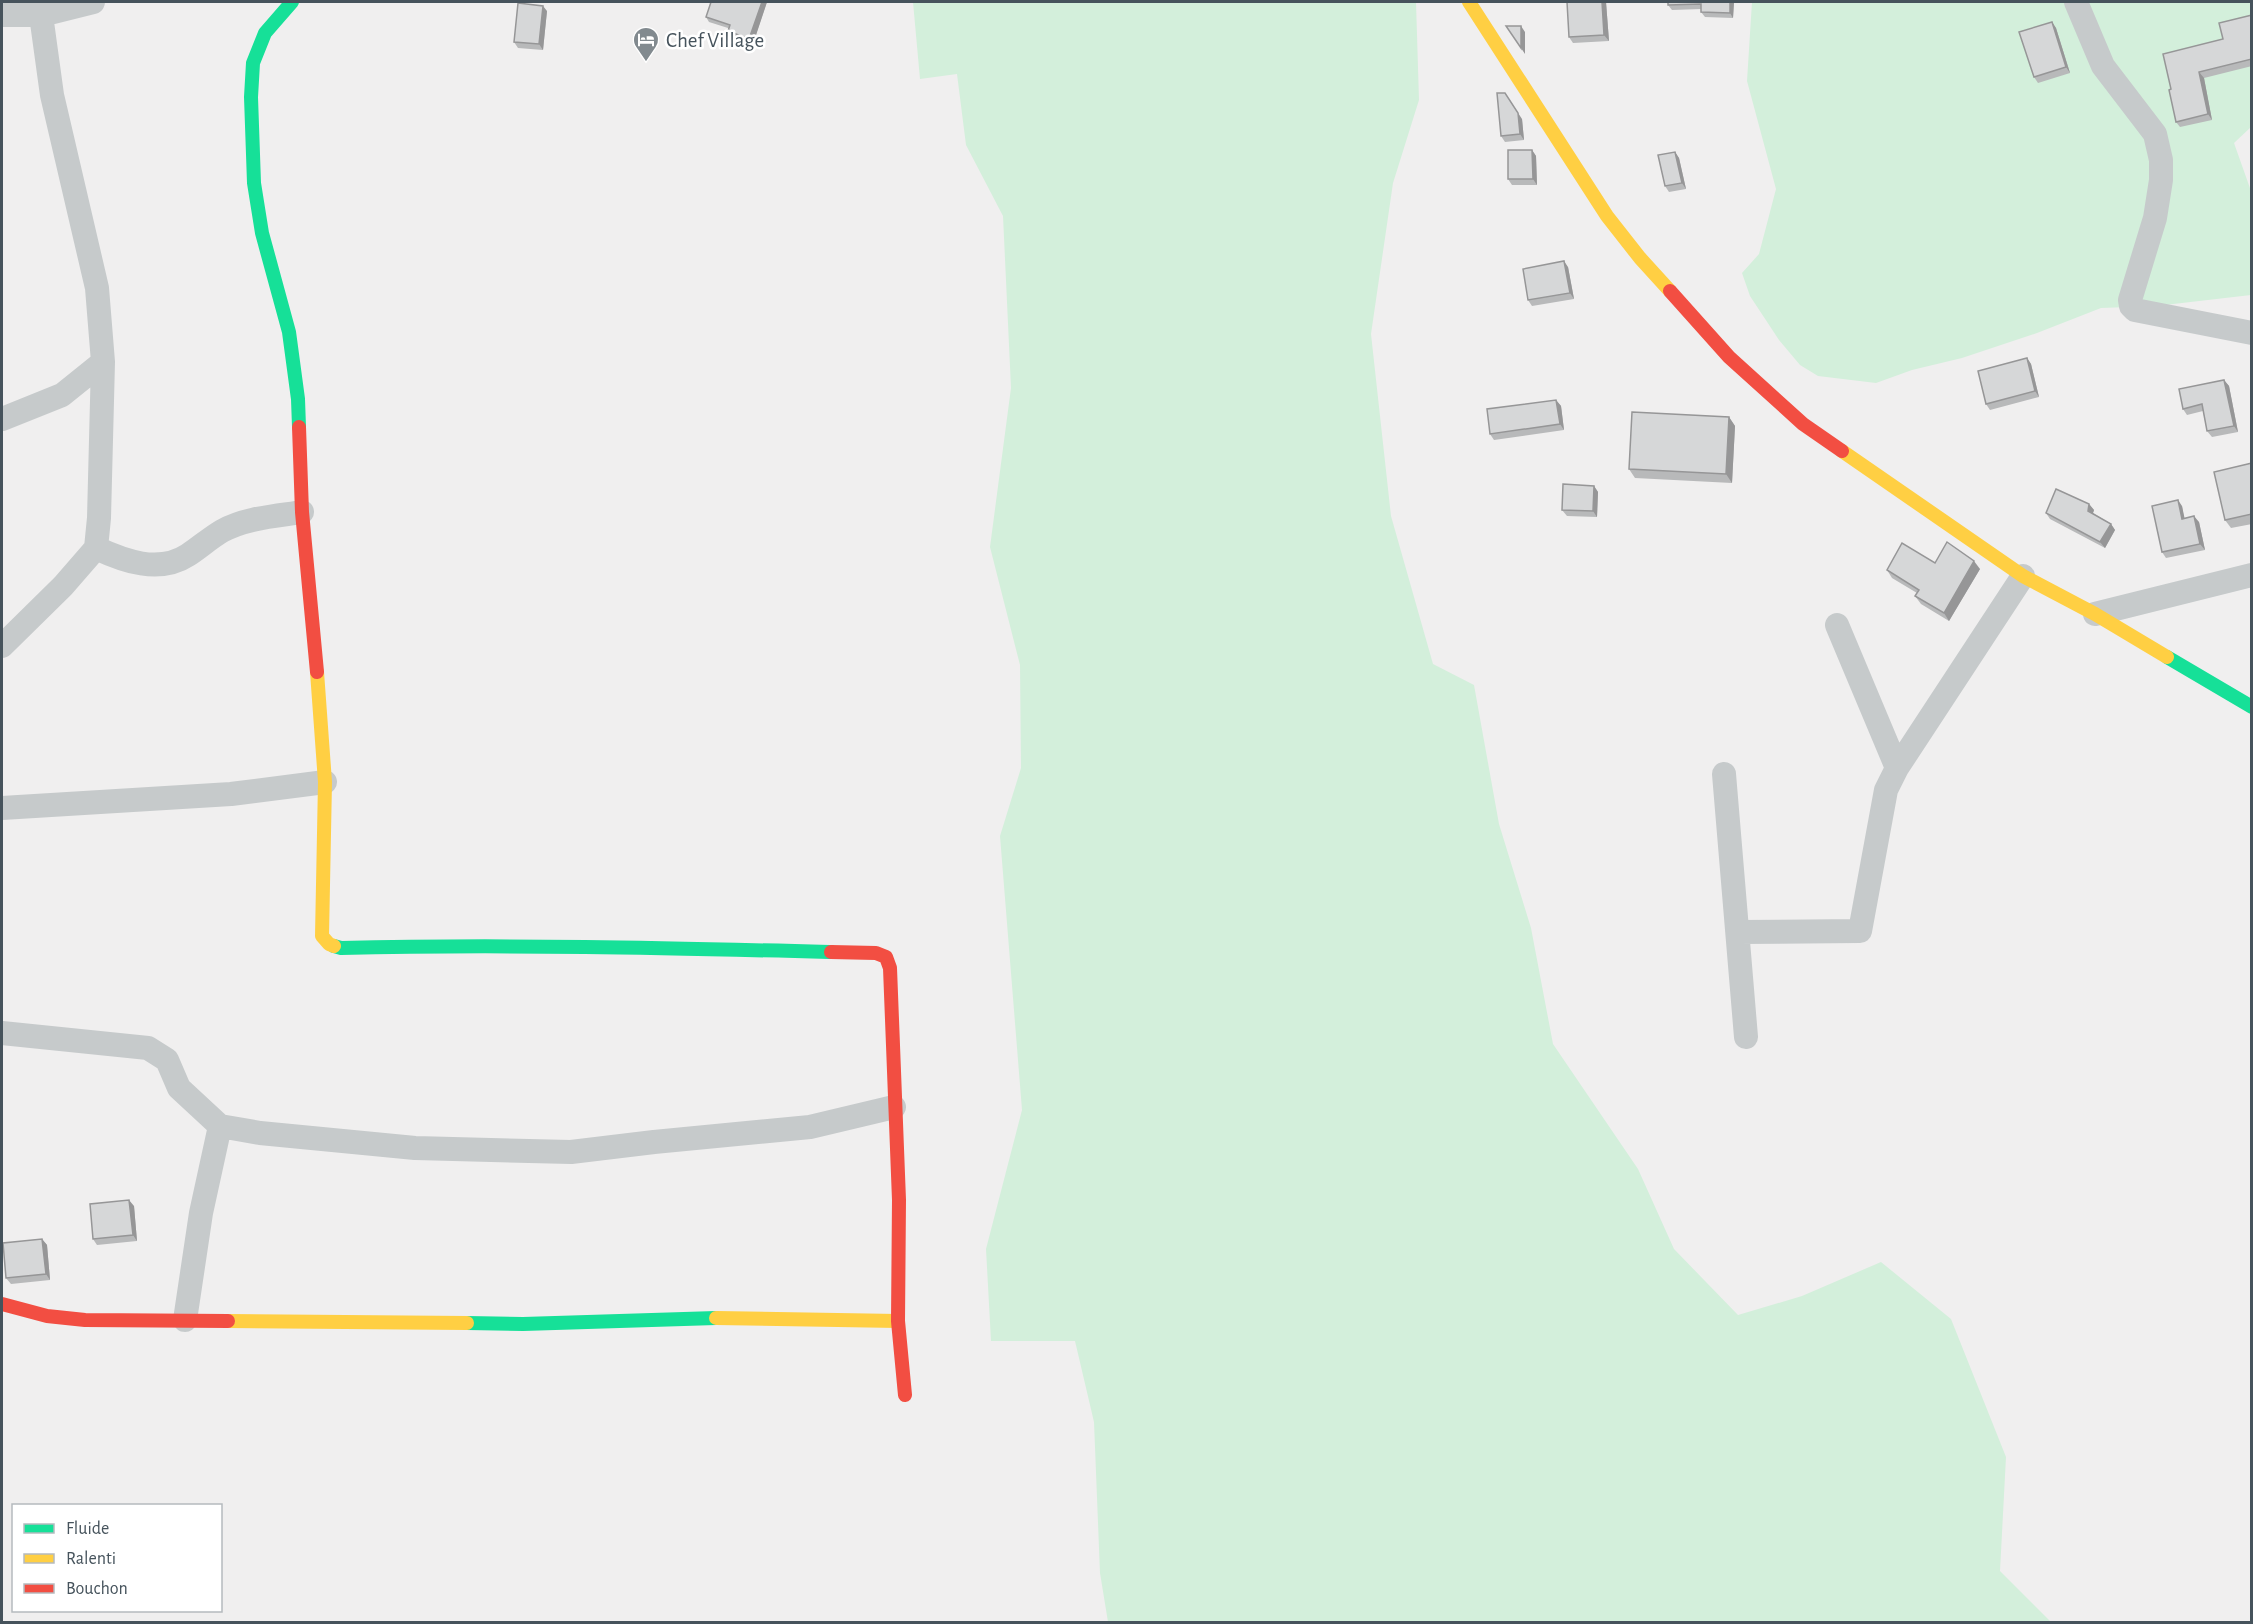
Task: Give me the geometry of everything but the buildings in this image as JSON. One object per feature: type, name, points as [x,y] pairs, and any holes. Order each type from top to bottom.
[{"type":"street","points":[[2,15],[41,15],[93,2]]},
{"type":"street","points":[[292,2],[265,33],[253,63],[250,97],[254,183],[262,233],[291,343],[298,399],[302,512],[320,691],[325,782],[322,936],[329,944],[341,948],[460,945],[585,946],[876,953],[886,957],[890,968],[899,1200],[898,1321],[905,1395]]},
{"type":"street","points":[[1469,2],[1607,216],[1677,301],[1729,357],[1803,424],[2022,576],[2095,614],[2252,707]]},
{"type":"street","points":[[2076,2],[2103,66],[2155,134],[2161,160],[2156,218],[2130,300],[2131,306],[2135,310],[2252,333]]},
{"type":"street","points":[[2,646],[63,586],[96,548],[99,518],[103,362],[97,288],[52,95],[41,15]]},
{"type":"street","points":[[2,419],[63,395],[103,362]]},
{"type":"street","points":[[96,548],[136,564],[163,565],[186,557],[223,531],[262,518],[302,512]]},
{"type":"street","points":[[2095,614],[2252,574]]},
{"type":"street","points":[[1738,932],[1860,931],[1886,790],[1897,768],[2022,576]]},
{"type":"street","points":[[1837,625],[1897,768]]},
{"type":"street","points":[[1724,774],[1746,1037]]},
{"type":"street","points":[[2,808],[231,794],[325,782]]},
{"type":"street","points":[[2,1033],[148,1048],[167,1060],[179,1088],[220,1126],[260,1133],[415,1148],[572,1152],[810,1127],[894,1107]]},
{"type":"street","points":[[185,1320],[201,1213],[220,1126]]},
{"type":"street","points":[[2,1304],[47,1316],[86,1320],[523,1324],[706,1318],[898,1321]]},
{"type":"green space","points":[[913,2],[1416,2],[1419,100],[1393,183],[1371,334],[1391,516],[1433,664],[1474,685],[1499,824],[1531,928],[1553,1044],[1638,1169],[1674,1249],[1738,1315],[1802,1296],[1881,1262],[1951,1319],[2006,1457],[2000,1571],[2051,1622],[1108,1622],[1100,1573],[1094,1422],[1075,1341],[991,1341],[986,1249],[1022,1110],[1000,836],[1021,768],[1020,665],[990,547],[1011,388],[1003,216],[966,145],[957,74],[920,79]]},
{"type":"green space","points":[[1752,2],[2251,2],[2251,127],[2234,143],[2251,191],[2251,295],[2156,306],[2101,308],[2037,333],[1962,358],[1912,370],[1876,383],[1818,376],[1800,365],[1779,340],[1750,296],[1742,273],[1759,254],[1776,189],[1747,81]]},
{"type":"traffic: fast","points":[[292,2],[265,33],[253,63],[251,97],[254,183],[262,233],[289,332],[298,399],[299,427]]},
{"type":"traffic: fast","points":[[2167,657],[2252,707]]},
{"type":"traffic: fast","points":[[334,946],[341,948],[586,947],[831,952]]},
{"type":"traffic: fast","points":[[467,1323],[523,1324],[716,1318]]},
{"type":"traffic: slow","points":[[1469,2],[1607,216],[1670,291]]},
{"type":"traffic: slow","points":[[1842,451],[2023,576],[2095,614],[2167,657]]},
{"type":"traffic: slow","points":[[317,672],[325,782],[322,936],[334,946]]},
{"type":"traffic: slow","points":[[716,1318],[898,1321]]},
{"type":"traffic: slow","points":[[228,1321],[467,1323]]},
{"type":"traffic: jam","points":[[1670,291],[1729,357],[1803,424],[1842,451]]},
{"type":"traffic: jam","points":[[299,427],[302,512],[317,672]]},
{"type":"traffic: jam","points":[[831,952],[876,953],[886,957],[890,968],[899,1200],[898,1321],[905,1395]]},
{"type":"traffic: jam","points":[[2,1304],[47,1316],[85,1320],[228,1321]]},
{"type":"place","name":"Chef Village","points":[[646,63]]}]
